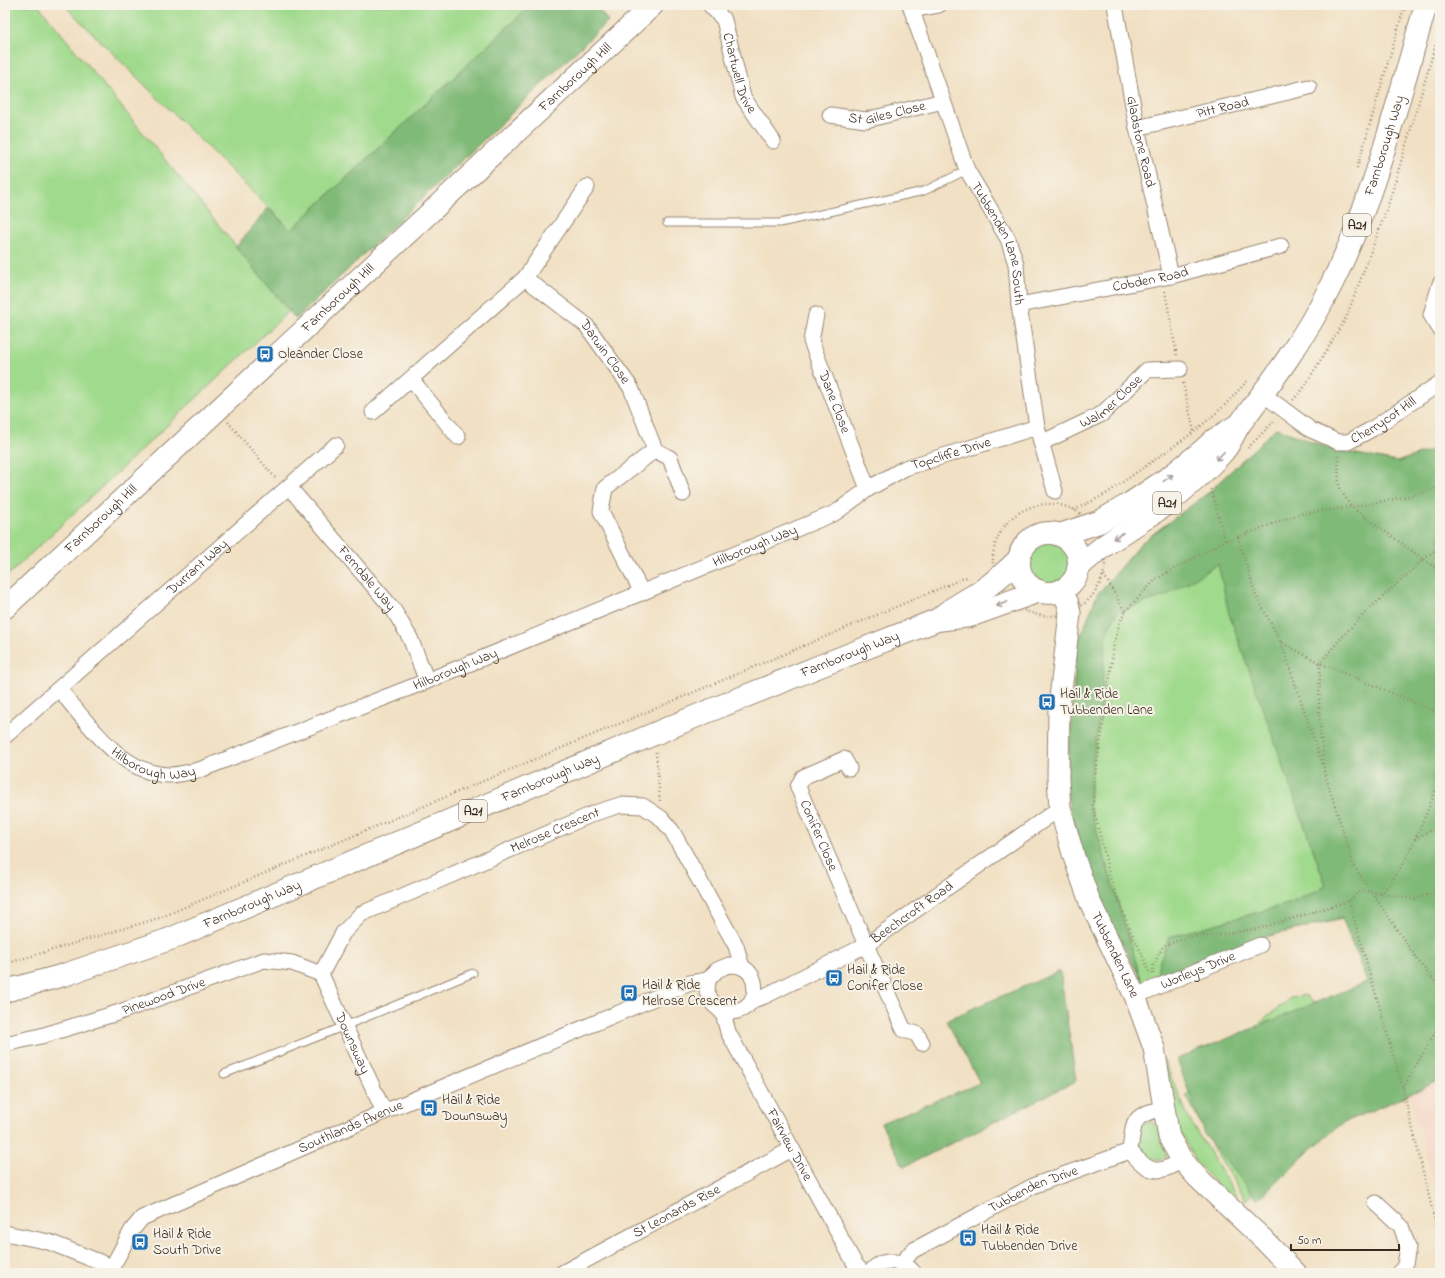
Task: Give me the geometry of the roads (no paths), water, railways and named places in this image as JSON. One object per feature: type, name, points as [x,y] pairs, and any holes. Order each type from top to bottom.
[{"type":"highway","name":"Farnborough Way","points":[[1078,568],[1096,551],[1105,555],[1191,483],[1224,451],[1240,423],[1257,386],[1292,352],[1313,319],[1333,282],[1350,244],[1381,159],[1426,5]]},
{"type":"highway","name":"Farnborough Way","points":[[1060,535],[1093,525],[1111,516],[1152,490],[1198,441],[1214,440],[1240,423]]},
{"type":"highway","points":[[1042,533],[1052,533],[1060,535],[1068,540],[1075,548],[1078,558],[1078,568],[1074,578],[1068,586],[1062,590],[1049,592],[1038,591],[1030,586],[1023,578],[1019,568],[1019,559],[1021,550],[1026,542],[1042,533]]},
{"type":"highway","name":"Farnborough Way","points":[[937,620],[951,608],[996,580],[1019,559]]},
{"type":"highway","name":"Farnborough Way","points":[[5,991],[64,975],[170,939],[692,718],[937,620],[970,616],[1015,604],[1038,591]]},
{"type":"main road","name":"Farnborough Hill","points":[[5,608],[218,410],[642,9]]},
{"type":"main road","name":"Tubbenden Lane","points":[[1062,590],[1068,603],[1070,613],[1059,707],[1058,779],[1060,808],[1074,857],[1090,902],[1147,989],[1154,1048],[1169,1136],[1182,1160],[1197,1177],[1263,1239],[1296,1273]]},
{"type":"street","name":"Chartwell Drive","points":[[710,5],[724,20],[743,97],[773,141]]},
{"type":"street","points":[[911,7],[939,5]]},
{"type":"street","name":"Gladstone Road","points":[[1115,5],[1137,128],[1167,277]]},
{"type":"street","name":"Tubbenden Lane South","points":[[911,7],[967,170],[1008,240],[1016,264],[1019,305],[1037,427],[1055,491]]},
{"type":"street","name":"Pitt Road","points":[[1137,128],[1309,87]]},
{"type":"street","name":"St Giles Close","points":[[830,115],[866,120],[943,101]]},
{"type":"street","points":[[373,412],[525,278],[587,187]]},
{"type":"street","name":"Cobden Road","points":[[1019,305],[1167,277],[1281,246]]},
{"type":"street","name":"Darwin Close","points":[[525,278],[586,325],[631,388],[655,450]]},
{"type":"street","points":[[1440,284],[1431,315],[1440,329]]},
{"type":"street","name":"Dane Close","points":[[816,315],[811,341],[868,489]]},
{"type":"street","name":"Walmer Close","points":[[1041,443],[1102,414],[1147,370],[1180,369]]},
{"type":"street","points":[[411,379],[458,437]]},
{"type":"street","name":"Cherrycot Hill","points":[[1257,386],[1311,430],[1338,442],[1348,442],[1360,436],[1440,383]]},
{"type":"street","name":"Topcliffe Drive","points":[[868,489],[906,468],[1037,427]]},
{"type":"street","name":"Durrant Way","points":[[5,736],[336,445]]},
{"type":"street","points":[[642,592],[601,511],[605,488],[655,450],[670,458],[683,494]]},
{"type":"street","name":"Ferndale Way","points":[[289,487],[386,600],[400,619],[410,638],[427,681]]},
{"type":"street","name":"Hilborough Way","points":[[59,689],[104,741],[121,757],[143,769],[168,775],[190,772],[214,765],[427,681],[835,513],[868,489]]},
{"type":"street","name":"Conifer Close","points":[[849,768],[844,759],[803,777],[798,787],[866,945]]},
{"type":"street","name":"Melrose Crescent","points":[[321,974],[343,933],[361,914],[595,814],[620,805],[643,806],[661,818],[672,831],[736,946],[742,967]]},
{"type":"street","name":"Beechcroft Road","points":[[753,1000],[764,996],[866,945],[1060,808]]},
{"type":"street","points":[[866,945],[904,1030],[917,1034],[922,1043]]},
{"type":"street","name":"Worleys Drive","points":[[1147,989],[1260,945]]},
{"type":"street","name":"Pinewood Drive","points":[[5,1044],[41,1036],[117,1013],[264,960],[292,963],[321,974]]},
{"type":"street","points":[[729,965],[742,967],[752,976],[755,988],[753,1000],[746,1007],[735,1012],[723,1013],[713,1004],[707,992],[708,980],[717,970],[729,965]]},
{"type":"street","name":"Downsway","points":[[321,974],[384,1112]]},
{"type":"street","name":"Southlands Avenue","points":[[110,1271],[132,1230],[142,1218],[384,1112],[690,983],[708,980]]},
{"type":"street","name":"Fairview Drive","points":[[723,1013],[728,1032],[855,1264],[863,1273]]},
{"type":"street","points":[[1164,1108],[1147,1113],[1138,1118],[1133,1128],[1130,1151],[1140,1163],[1152,1171],[1169,1169],[1182,1160]]},
{"type":"street","name":"St Leonards Rise","points":[[562,1273],[792,1149]]},
{"type":"street","name":"Tubbenden Drive","points":[[902,1263],[912,1250],[1035,1185],[1130,1151]]},
{"type":"street","points":[[1376,1202],[1401,1226],[1408,1247],[1405,1265],[1400,1273]]},
{"type":"street","points":[[5,1233],[49,1242],[110,1271]]},
{"type":"street","points":[[870,1273],[880,1264],[889,1261],[902,1263],[910,1268],[914,1273]]},
{"type":"lane","points":[[667,223],[780,223],[924,191],[967,170]]},
{"type":"lane","points":[[224,1074],[472,973]]},
{"type":"place","name":"Oleander Close","points":[[265,354]]},
{"type":"place","name":"Hail & Ride Tubbenden Lane","points":[[1047,702]]},
{"type":"place","name":"Hail & Ride Conifer Close","points":[[834,978]]},
{"type":"place","name":"Hail & Ride Melrose Crescent","points":[[629,993]]},
{"type":"place","name":"Hail & Ride Downsway","points":[[429,1108]]},
{"type":"place","name":"Hail & Ride Tubbenden Drive","points":[[968,1238]]},
{"type":"place","name":"Hail & Ride South Drive","points":[[140,1242]]}]
